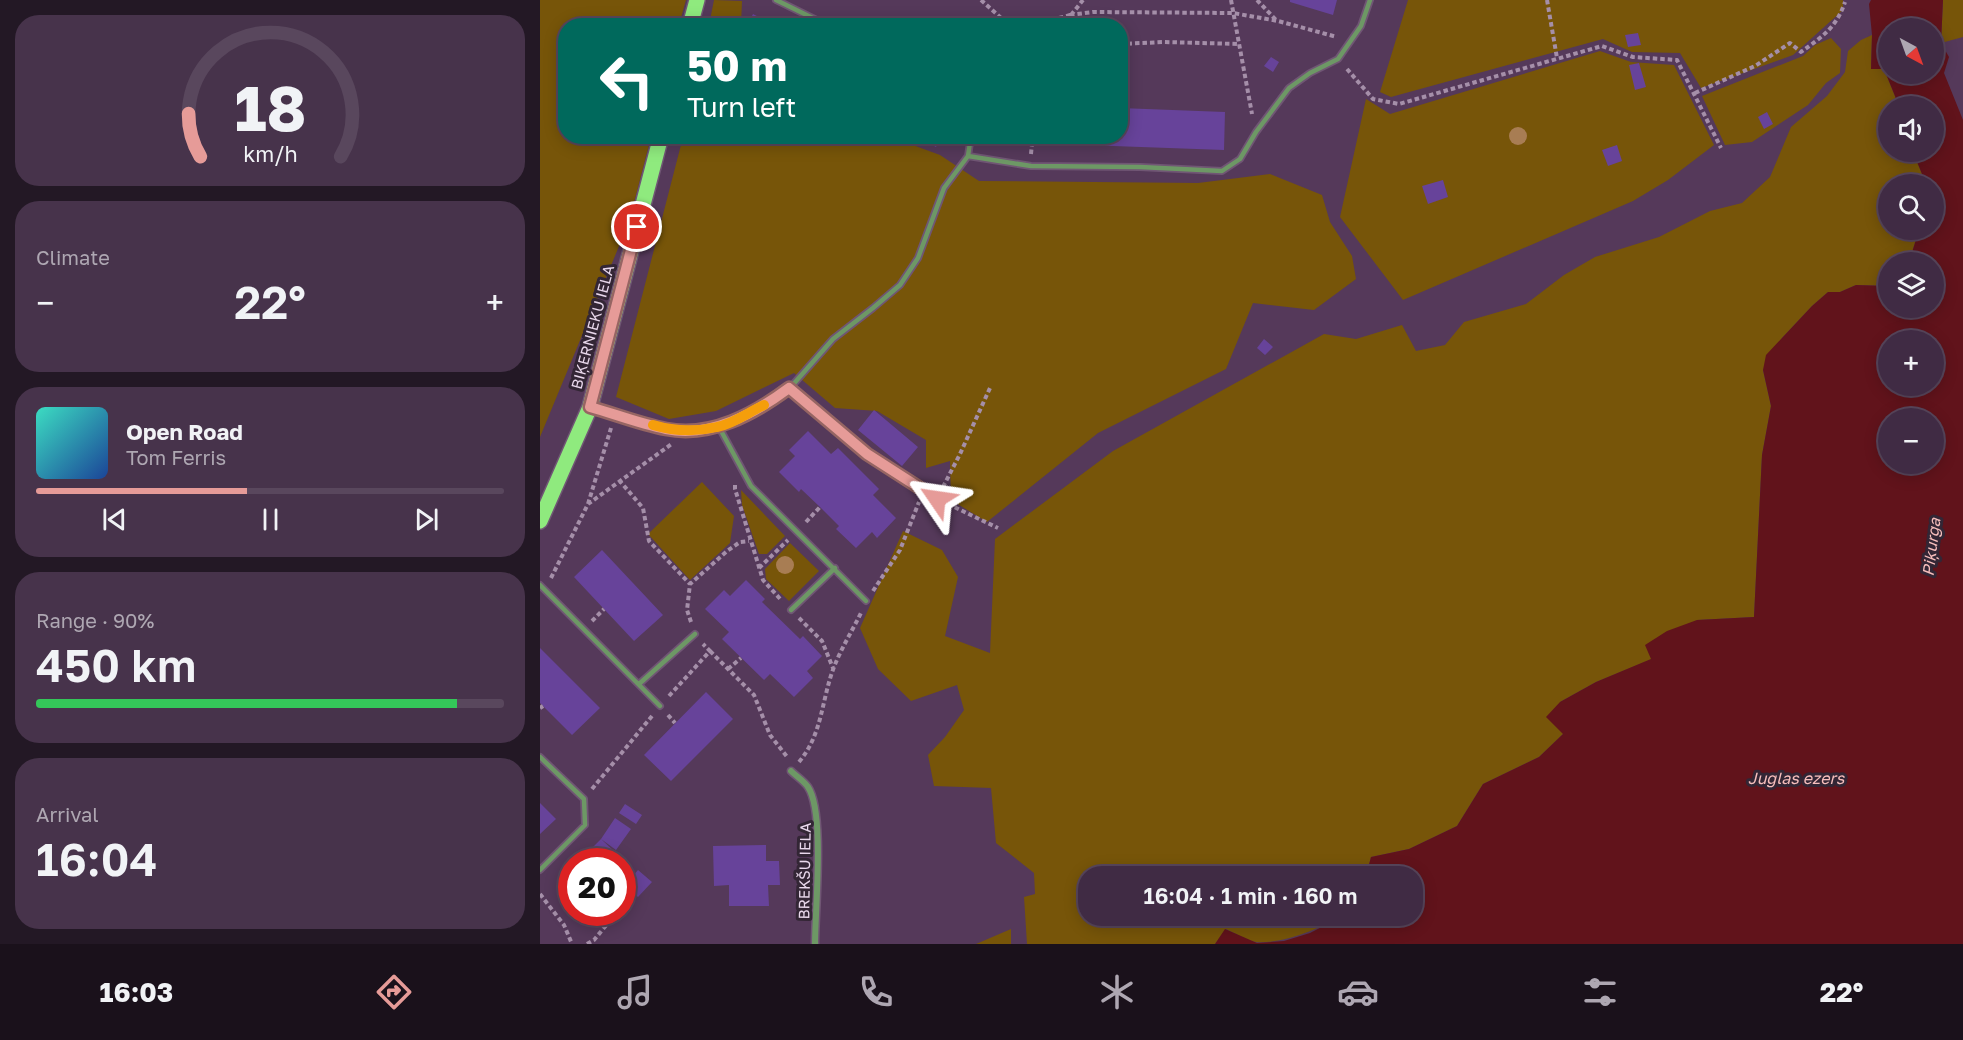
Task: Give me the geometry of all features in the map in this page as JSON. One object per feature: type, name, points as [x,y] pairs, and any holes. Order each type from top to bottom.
[{"type":"main road","points":[[692,18],[697,0]]},
{"type":"main road","name":"BIĶERNIEKU IELA","points":[[540,520],[590,407],[659,144]]},
{"type":"street","name":"BREKŠU IELA","points":[[791,771],[808,787],[816,809],[818,848],[815,944]]},
{"type":"lane","points":[[776,0],[813,18]]},
{"type":"lane","points":[[968,156],[1031,166],[1098,165],[1221,171],[1240,159],[1256,132],[1289,88],[1310,73],[1338,59],[1353,41],[1370,0]]},
{"type":"lane","points":[[590,407],[667,429],[691,430],[719,427],[770,403],[789,388],[833,339],[900,285],[918,258],[944,188],[968,156],[970,144]]},
{"type":"lane","points":[[789,388],[867,454],[937,499]]},
{"type":"lane","points":[[719,427],[751,486],[866,601]]},
{"type":"lane","points":[[791,610],[835,568]]},
{"type":"lane","points":[[542,587],[660,706]]},
{"type":"lane","points":[[639,684],[695,634]]},
{"type":"lane","points":[[540,758],[584,799],[585,825],[540,870]]},
{"type":"path","points":[[981,0],[1001,18]]},
{"type":"path","points":[[1068,18],[1083,0]]},
{"type":"path","points":[[1231,0],[1256,132]]},
{"type":"path","points":[[1257,0],[1278,21]]},
{"type":"path","points":[[1547,0],[1557,58]]},
{"type":"path","points":[[1695,93],[1755,66],[1790,43],[1801,52],[1830,31],[1840,16],[1845,2]]},
{"type":"path","points":[[1059,18],[1093,12],[1233,13],[1278,21],[1353,41]]},
{"type":"path","points":[[1128,44],[1239,44]]},
{"type":"path","points":[[1338,59],[1373,99],[1399,104],[1602,46],[1633,57],[1677,60],[1721,148]]},
{"type":"path","points":[[990,388],[937,499],[998,528]]},
{"type":"path","points":[[542,587],[588,504],[615,414]]},
{"type":"path","points":[[588,504],[691,430]]},
{"type":"path","points":[[744,473],[736,482],[735,489],[763,580],[822,641],[833,668]]},
{"type":"path","points":[[619,480],[643,508],[649,541],[690,584]]},
{"type":"path","points":[[791,771],[810,749],[819,725],[833,668],[866,601],[900,550],[923,490]]},
{"type":"path","points":[[812,515],[820,507]]},
{"type":"path","points":[[749,540],[740,542],[727,551],[690,584],[687,610],[695,634],[754,695],[770,735],[788,757],[791,771]]},
{"type":"path","points":[[584,799],[660,706],[710,651]]},
{"type":"path","points":[[728,669],[741,658]]},
{"type":"path","points":[[660,706],[675,723]]},
{"type":"path","points":[[540,894],[564,925],[572,944]]},
{"type":"path","points":[[587,944],[594,940],[606,926]]},
{"type":"shaded area","points":[[540,0],[686,0],[681,18],[558,18],[558,144],[649,144],[629,222],[540,437]]},
{"type":"shaded area","points":[[714,0],[742,1],[741,18],[710,18]]},
{"type":"shaded area","points":[[1408,0],[1843,0],[1843,10],[1793,55],[1701,88],[1680,53],[1632,52],[1603,39],[1391,97],[1380,92]]},
{"type":"shaded area","points":[[1943,0],[1963,0],[1963,37],[1944,42],[1944,18],[1942,18]]},
{"type":"shaded area","points":[[1872,35],[1871,69],[1878,69],[1878,84],[1890,84],[1895,96],[1878,96],[1878,162],[1917,162],[1922,174],[1878,174],[1878,240],[1916,240],[1912,252],[1878,252],[1878,286],[1856,285],[1840,292],[1828,292],[1782,338],[1763,370],[1771,406],[1762,455],[1754,617],[1697,620],[1652,659],[1596,682],[1560,702],[1563,734],[1539,757],[1483,784],[1457,826],[1409,849],[1371,857],[1369,866],[1078,866],[1078,926],[1322,926],[1290,938],[1267,942],[1252,941],[1226,929],[1215,944],[1027,944],[1024,897],[1035,894],[1034,873],[996,843],[991,788],[934,786],[928,755],[945,737],[964,710],[957,685],[911,701],[878,669],[860,628],[903,531],[942,550],[958,577],[945,636],[990,653],[995,539],[1113,451],[1324,334],[1356,339],[1402,325],[1416,351],[1445,345],[1464,322],[1526,304],[1564,275],[1595,257],[1659,237],[1710,211],[1742,203],[1770,177],[1791,127],[1827,96],[1845,72],[1848,51],[1861,40]]},
{"type":"shaded area","points":[[1831,38],[1841,49],[1840,73],[1826,83],[1808,105],[1752,142],[1725,145],[1702,96],[1803,56],[1815,45]]},
{"type":"shaded area","points":[[1600,51],[1631,62],[1674,65],[1714,145],[1668,180],[1633,201],[1403,300],[1340,217],[1366,99],[1390,114]]},
{"type":"shaded area","points":[[681,144],[910,144],[940,155],[979,181],[1198,183],[1270,174],[1322,195],[1330,222],[1352,256],[1356,279],[1314,310],[1253,303],[1226,369],[1098,433],[987,522],[951,500],[950,461],[926,468],[926,440],[877,411],[835,408],[794,373],[716,411],[669,419],[616,397]]},
{"type":"shaded area","points":[[702,482],[734,516],[730,543],[690,580],[648,534]]},
{"type":"shaded area","points":[[741,490],[785,536],[767,554],[759,554],[742,505]]},
{"type":"shaded area","points":[[790,543],[819,571],[789,601],[766,579],[765,569]]},
{"type":"shaded area","points":[[1011,929],[1011,944],[976,944]]},
{"type":"water","name":"Juglas ezers","points":[[1871,0],[1943,0],[1942,18],[1878,18],[1878,69],[1871,69],[1872,35],[1869,4]]},
{"type":"water","name":"Juglas ezers","points":[[1944,48],[1949,57],[1944,73]]},
{"type":"water","name":"Juglas ezers","points":[[1944,73],[1963,120],[1963,944],[1215,944],[1225,929],[1257,943],[1284,941],[1324,926],[1423,926],[1423,866],[1369,866],[1371,857],[1409,849],[1457,826],[1483,784],[1539,757],[1563,734],[1546,717],[1560,702],[1596,682],[1651,659],[1645,645],[1667,631],[1697,620],[1754,617],[1762,455],[1771,406],[1763,370],[1766,355],[1828,292],[1840,292],[1856,285],[1878,286],[1878,318],[1944,318],[1944,252],[1912,252],[1916,240],[1944,240],[1944,174],[1922,174],[1917,162],[1944,162],[1944,96],[1895,96],[1890,84],[1944,84]]},
{"type":"building","points":[[1290,0],[1337,0],[1333,15],[1290,2]]},
{"type":"building","points":[[1638,33],[1641,45],[1628,47],[1625,35]]},
{"type":"building","points":[[1271,57],[1279,62],[1273,72],[1264,66]]},
{"type":"building","points":[[1639,63],[1646,87],[1635,90],[1629,65]]},
{"type":"building","points":[[1128,108],[1225,112],[1224,150],[1059,144],[1128,144]]},
{"type":"building","points":[[1767,112],[1773,124],[1764,129],[1758,117]]},
{"type":"building","points":[[1617,145],[1622,161],[1608,166],[1602,150]]},
{"type":"building","points":[[1443,180],[1448,197],[1428,204],[1422,186]]},
{"type":"building","points":[[1264,339],[1273,347],[1265,355],[1257,348]]},
{"type":"building","points":[[874,410],[918,447],[902,466],[858,430]]},
{"type":"building","points":[[808,431],[831,454],[838,448],[879,489],[873,495],[896,518],[877,538],[872,532],[856,548],[836,529],[839,526],[820,507],[801,489],[799,492],[779,472],[795,456],[789,450]]},
{"type":"building","points":[[602,550],[663,615],[634,641],[574,577]]},
{"type":"building","points":[[746,580],[765,599],[762,602],[800,639],[803,636],[822,656],[807,671],[813,678],[794,697],[770,674],[764,680],[722,639],[729,632],[705,609],[724,590],[730,596]]},
{"type":"building","points":[[540,648],[600,708],[572,735],[540,703]]},
{"type":"building","points":[[706,692],[733,719],[671,781],[644,755]]},
{"type":"building","points":[[540,803],[556,819],[540,834]]},
{"type":"building","points":[[625,804],[642,815],[636,824],[619,813]]},
{"type":"building","points":[[615,818],[631,829],[617,848],[613,848],[601,839]]},
{"type":"building","points":[[601,839],[611,848],[592,848]]},
{"type":"building","points":[[766,845],[766,861],[779,861],[780,885],[768,885],[769,906],[729,906],[729,885],[714,886],[713,846]]},
{"type":"building","points":[[638,870],[652,882],[638,897],[636,895],[636,872]]},
{"type":"slow traffic","points":[[653,425],[667,429],[691,430],[719,427],[764,405]]},
{"type":"route","points":[[637,227],[590,407],[667,429],[691,430],[719,427],[770,403],[789,388],[867,454],[937,499]]},
{"type":"water label","name":"Piķurga","points":[[1931,547]]}]
